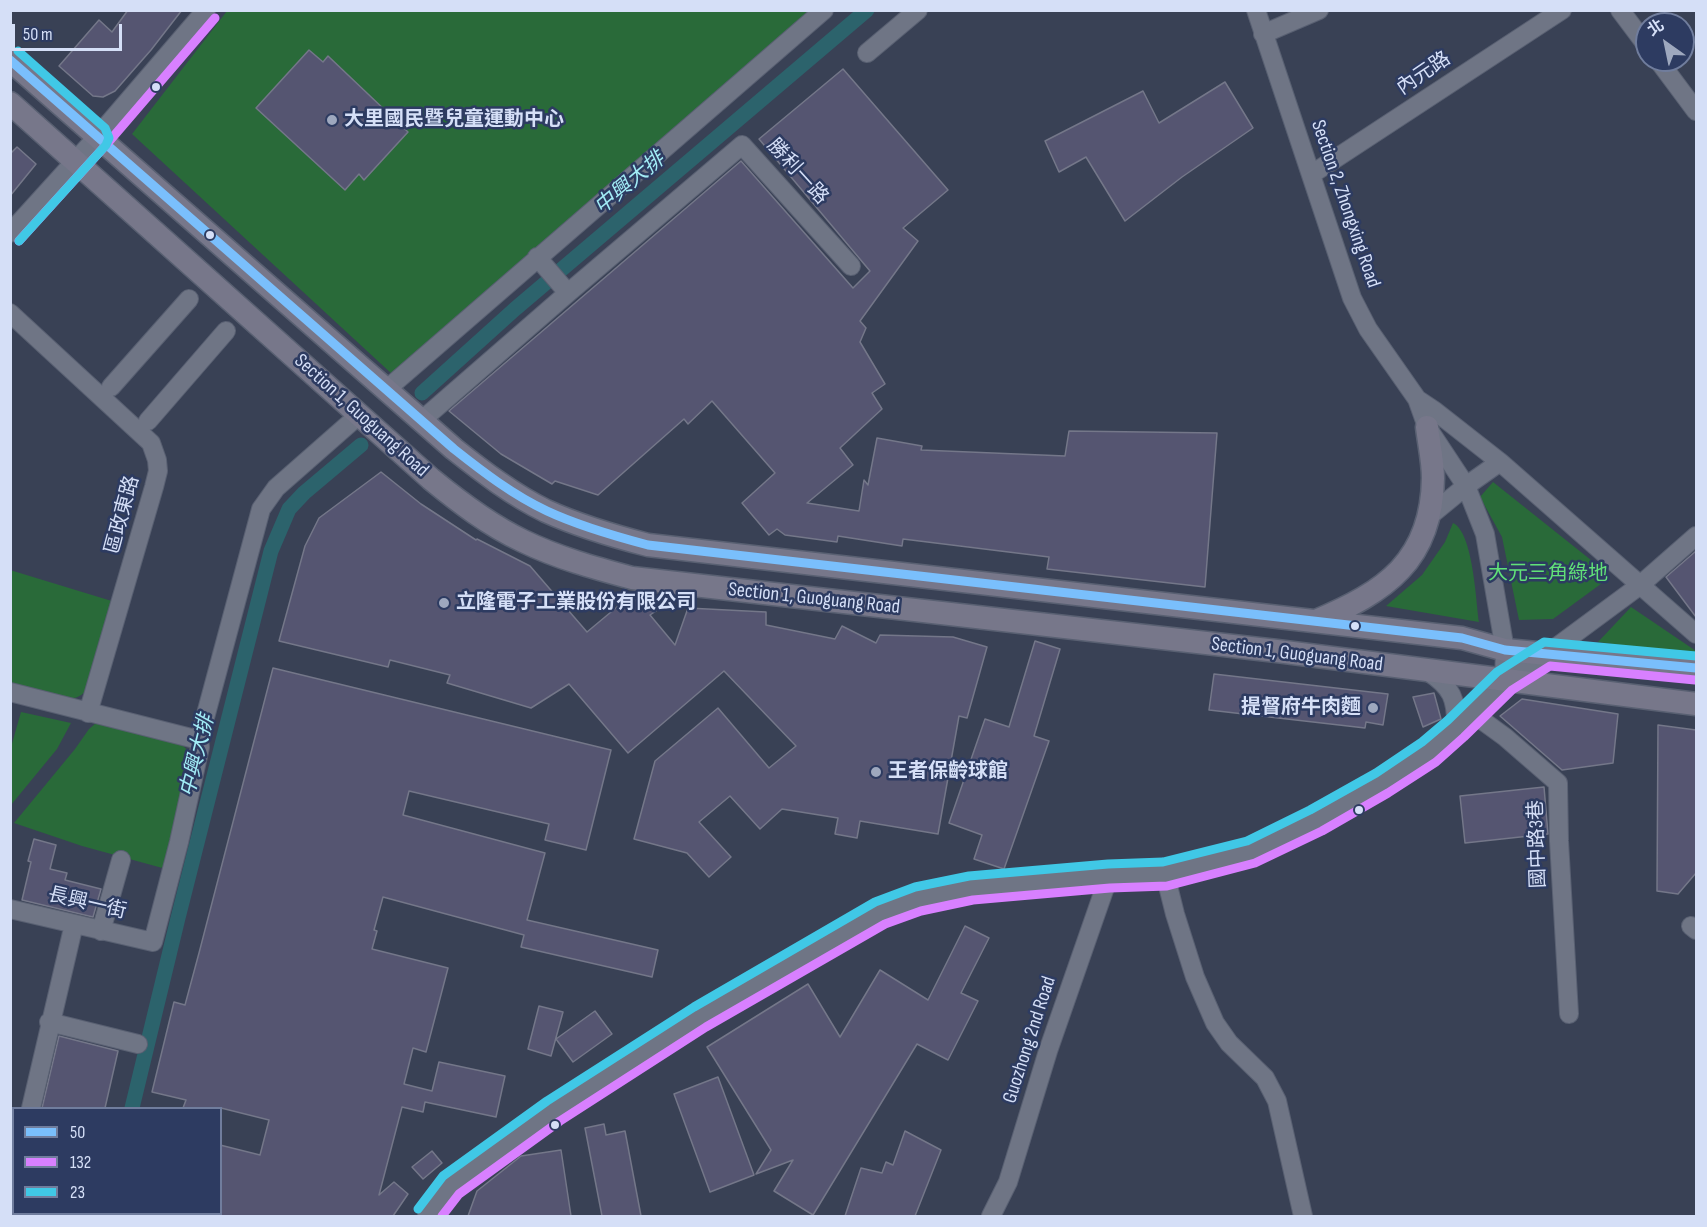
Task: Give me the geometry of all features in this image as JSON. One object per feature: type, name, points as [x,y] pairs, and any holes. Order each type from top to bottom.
[{"type":"main road","name":"Section 1, Guoguang Road","points":[[10,60],[481,471],[521,497],[576,523],[648,545],[1462,638],[1505,650],[1696,668]]},
{"type":"main road","name":"Section 1, Guoguang Road","points":[[10,103],[430,479],[498,528],[555,555],[632,578],[1276,651],[1696,704]]},
{"type":"main road","points":[[1316,622],[1380,590],[1396,576],[1413,553],[1421,538],[1427,518],[1433,478],[1427,427]]},
{"type":"street","points":[[10,233],[97,137],[206,10]]},
{"type":"street","points":[[387,389],[824,10]]},
{"type":"street","points":[[867,53],[918,10]]},
{"type":"street","name":"Section 2, Zhongxing Road","points":[[1256,10],[1352,298],[1368,329],[1417,399],[1427,427],[1466,486],[1485,534],[1505,650],[1504,681]]},
{"type":"street","points":[[1263,34],[1319,10]]},
{"type":"street","name":"內元路","points":[[1312,174],[1562,10]]},
{"type":"street","points":[[1620,10],[1635,30]]},
{"type":"street","points":[[1667,72],[1696,111]]},
{"type":"street","name":"勝利一路","points":[[422,420],[742,145],[851,266]]},
{"type":"street","points":[[537,257],[568,293]]},
{"type":"street","points":[[111,387],[189,298]]},
{"type":"street","name":"區政東路","points":[[10,313],[151,443],[157,460],[156,479],[138,548],[88,713]]},
{"type":"street","points":[[148,421],[226,331]]},
{"type":"street","name":"Section 2, Zhongxing Road","points":[[1417,399],[1500,462],[1696,634]]},
{"type":"street","points":[[10,692],[199,740],[261,509],[276,488],[360,416]]},
{"type":"street","points":[[1427,518],[1500,462]]},
{"type":"street","points":[[427,1216],[451,1185],[553,1111],[700,1017],[879,913],[918,899],[971,888],[1108,876],[1165,874],[1251,852],[1287,836],[1382,783],[1429,752],[1456,729],[1504,681],[1547,654],[1640,586],[1696,536]]},
{"type":"street","points":[[1427,671],[1443,682],[1450,693],[1456,712],[1456,729]]},
{"type":"street","name":"國中路3巷","points":[[1472,713],[1505,737],[1558,783],[1569,1014]]},
{"type":"street","name":"長興一街","points":[[10,909],[153,942],[179,842],[200,747],[199,740]]},
{"type":"street","points":[[101,931],[121,860]]},
{"type":"street","points":[[1165,874],[1195,977],[1215,1023],[1229,1043],[1265,1078],[1277,1101],[1303,1216]]},
{"type":"street","name":"Guozhong 2nd Road","points":[[991,1216],[1008,1182],[1048,1051],[1108,876]]},
{"type":"street","points":[[31,1107],[74,924]]},
{"type":"street","points":[[50,1022],[138,1044]]},
{"type":"green space","points":[[227,11],[811,11],[392,374],[132,134]]},
{"type":"green space","name":"大元三角綠地","points":[[1493,482],[1606,572],[1609,578],[1553,619],[1519,620],[1502,537],[1480,497]]},
{"type":"green space","name":"大元三角綠地","points":[[1453,523],[1460,529],[1469,552],[1479,622],[1386,606],[1422,575],[1445,542]]},
{"type":"green space","points":[[10,570],[115,602],[88,687],[79,696],[68,699],[11,683]]},
{"type":"green space","name":"大元三角綠地","points":[[1631,607],[1696,651],[1696,655],[1598,642]]},
{"type":"green space","points":[[21,712],[71,723],[57,749],[11,805],[11,747]]},
{"type":"green space","points":[[96,723],[182,745],[193,755],[166,869],[82,846],[14,823]]},
{"type":"building","points":[[128,10],[182,10],[115,91],[103,97],[93,96],[59,66],[99,20],[112,32]]},
{"type":"building","name":"大里國民暨兒童運動中心","points":[[309,50],[323,62],[328,56],[408,132],[364,180],[359,174],[345,190],[256,108]]},
{"type":"building","points":[[843,69],[948,190],[903,228],[918,241],[860,321],[866,328],[860,342],[885,384],[872,393],[882,409],[840,448],[853,465],[807,503],[859,511],[864,480],[868,485],[877,438],[922,446],[921,450],[1065,456],[1069,431],[1217,433],[1205,587],[1047,569],[1049,557],[903,539],[902,546],[838,536],[837,542],[785,535],[777,529],[769,535],[742,503],[775,473],[712,401],[688,424],[684,419],[598,495],[555,481],[552,484],[501,454],[449,411],[741,161],[853,288],[870,271],[759,139]]},
{"type":"building","points":[[1225,82],[1253,128],[1182,177],[1125,221],[1086,157],[1059,172],[1045,141],[1143,91],[1159,123]]},
{"type":"building","points":[[17,147],[36,164],[10,196],[10,154]]},
{"type":"building","points":[[381,472],[421,504],[476,540],[530,566],[587,632],[629,597],[656,611],[650,615],[675,645],[688,608],[766,612],[766,625],[835,639],[842,626],[876,643],[880,635],[953,637],[987,647],[967,718],[959,716],[938,834],[860,821],[857,838],[835,834],[838,818],[782,809],[760,829],[730,796],[699,822],[731,857],[709,877],[687,853],[634,839],[655,761],[718,708],[769,768],[796,746],[724,671],[628,753],[569,684],[531,708],[447,683],[450,675],[390,660],[388,667],[279,641],[305,546],[319,518]]},
{"type":"building","points":[[1696,551],[1696,617],[1666,577]]},
{"type":"building","points":[[1035,641],[1060,649],[1034,736],[1049,741],[1004,869],[974,859],[982,835],[949,823],[985,719],[1009,727]]},
{"type":"building","points":[[273,668],[611,750],[586,850],[545,840],[549,824],[409,791],[403,815],[545,853],[527,920],[658,950],[652,977],[521,947],[524,935],[383,897],[374,930],[377,931],[372,949],[448,968],[426,1052],[413,1048],[404,1084],[432,1091],[439,1062],[505,1076],[496,1117],[425,1102],[423,1112],[402,1107],[379,1195],[394,1182],[408,1194],[393,1216],[220,1216],[222,1215],[222,1146],[260,1155],[269,1120],[222,1107],[183,1107],[186,1100],[152,1092],[174,1002],[185,1005]]},
{"type":"building","points":[[1214,674],[1388,694],[1383,725],[1366,722],[1365,728],[1209,710]]},
{"type":"building","points":[[1434,693],[1441,719],[1423,727],[1413,697]]},
{"type":"building","points":[[1522,699],[1618,714],[1613,763],[1562,770],[1500,716]]},
{"type":"building","points":[[1658,725],[1696,730],[1696,873],[1678,894],[1657,891]]},
{"type":"building","points":[[1544,787],[1548,834],[1465,843],[1460,796]]},
{"type":"building","points":[[34,839],[56,845],[50,869],[67,873],[65,880],[101,889],[93,917],[22,900]]},
{"type":"building","points":[[965,926],[989,938],[961,993],[978,1001],[948,1060],[917,1044],[813,1215],[774,1191],[793,1160],[756,1174],[771,1150],[707,1047],[808,984],[840,1037],[880,970],[928,1000]]},
{"type":"building","points":[[539,1006],[563,1012],[551,1056],[528,1049]]},
{"type":"building","points":[[595,1011],[612,1034],[573,1062],[556,1039]]},
{"type":"building","points":[[59,1036],[118,1051],[105,1107],[42,1107]]},
{"type":"building","points":[[718,1077],[754,1175],[710,1192],[674,1094]]},
{"type":"building","points":[[604,1124],[606,1135],[625,1131],[641,1216],[602,1216],[585,1128]]},
{"type":"building","points":[[905,1131],[941,1150],[915,1216],[845,1216],[861,1168],[882,1173],[886,1162],[893,1165]]},
{"type":"building","points":[[561,1150],[571,1216],[468,1216],[477,1191],[521,1156]]},
{"type":"building","points":[[432,1151],[442,1163],[423,1179],[412,1167]]},
{"type":"waterway","name":"中興大排","points":[[422,393],[515,309],[867,10]]},
{"type":"waterway","name":"中興大排","points":[[132,1107],[271,551],[289,509],[304,493],[361,445]]},
{"type":"transit line","name":"132","points":[[19,241],[106,145],[215,18]]},
{"type":"transit line","name":"23","points":[[18,51],[105,128],[109,138],[106,145],[19,241]]},
{"type":"transit line","name":"50","points":[[10,60],[454,449],[487,475],[522,498],[584,526],[648,545],[1462,638],[1505,650],[1696,668]]},
{"type":"transit line","name":"23","points":[[418,1209],[443,1176],[547,1101],[694,1007],[875,902],[915,887],[969,876],[1108,864],[1163,862],[1247,841],[1310,810],[1376,773],[1422,742],[1497,672],[1544,642],[1696,656]]},
{"type":"transit line","name":"132","points":[[442,1216],[459,1194],[560,1121],[706,1027],[885,924],[921,911],[973,900],[1110,888],[1167,886],[1255,863],[1322,831],[1436,762],[1512,690],[1550,666],[1695,680]]},
{"type":"place","name":"大里國民暨兒童運動中心","points":[[332,120]]},
{"type":"place","name":"立隆電子工業股份有限公司","points":[[444,603]]},
{"type":"place","name":"提督府牛肉麵","points":[[1373,708]]},
{"type":"place","name":"王者保齡球館","points":[[876,772]]}]
